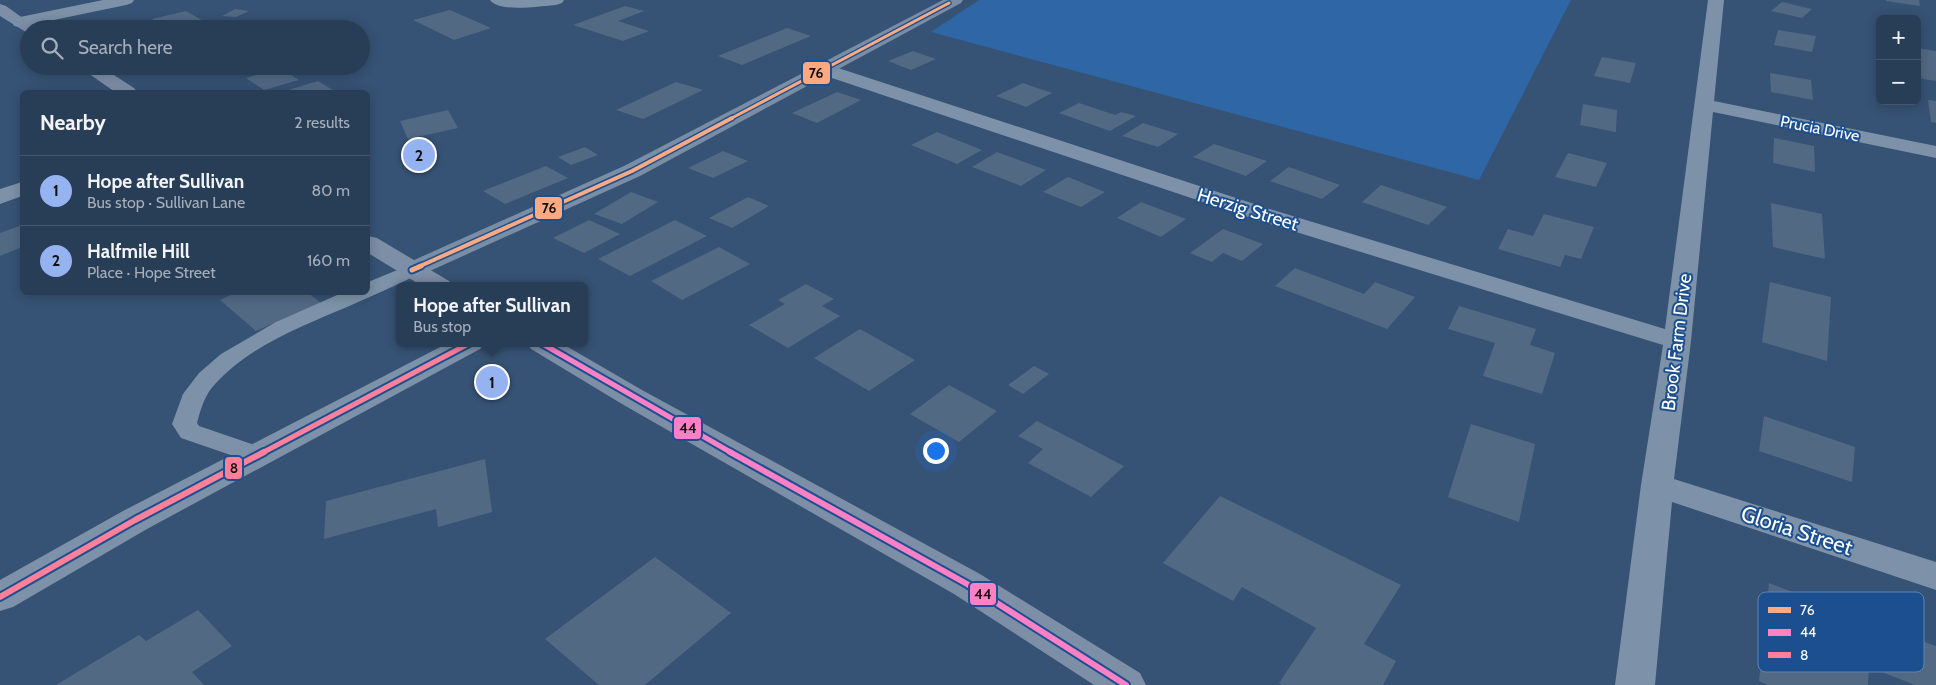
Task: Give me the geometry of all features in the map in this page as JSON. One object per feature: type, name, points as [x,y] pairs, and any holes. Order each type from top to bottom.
[{"type":"main road","points":[[412,270],[632,171],[955,0]]},
{"type":"main road","points":[[0,9],[20,22]]},
{"type":"main road","points":[[101,75],[124,90]]},
{"type":"main road","points":[[370,244],[433,282]]},
{"type":"main road","points":[[548,347],[632,397],[966,584],[1126,685]]},
{"type":"street","points":[[45,20],[126,0]]},
{"type":"street","points":[[498,0],[506,3],[556,0]]},
{"type":"street","name":"Brook Farm Drive","points":[[1635,685],[1657,485],[1705,105],[1716,0]]},
{"type":"street","name":"Herzig Street","points":[[823,69],[1266,216],[1676,341]]},
{"type":"street","name":"Prucia Drive","points":[[1705,105],[1936,152]]},
{"type":"street","points":[[0,197],[20,190]]},
{"type":"street","points":[[0,597],[127,524],[462,347]]},
{"type":"street","name":"Gloria Street","points":[[1657,485],[1936,576]]},
{"type":"lane","points":[[370,289],[412,270]]},
{"type":"lane","points":[[257,455],[190,432],[184,424],[185,410],[192,397],[207,378],[241,349],[356,295]]},
{"type":"shaded area","points":[[979,0],[1571,0],[1479,180],[931,32]]},
{"type":"building","points":[[1919,0],[1920,6],[1886,1]]},
{"type":"building","points":[[1782,2],[1812,9],[1802,18],[1771,11]]},
{"type":"building","points":[[625,6],[644,11],[618,21],[649,31],[623,41],[573,25]]},
{"type":"building","points":[[235,9],[249,11],[236,17],[222,16]]},
{"type":"building","points":[[450,10],[491,28],[454,40],[413,20]]},
{"type":"building","points":[[186,11],[202,20],[154,20],[152,19]]},
{"type":"building","points":[[787,28],[811,36],[742,65],[718,56]]},
{"type":"building","points":[[1778,30],[1816,36],[1812,52],[1774,45]]},
{"type":"building","points":[[1921,49],[1936,51],[1936,81],[1921,79]]},
{"type":"building","points":[[913,51],[936,59],[911,70],[888,61]]},
{"type":"building","points":[[1602,57],[1636,63],[1630,83],[1594,76]]},
{"type":"building","points":[[1770,73],[1811,80],[1813,100],[1771,92]]},
{"type":"building","points":[[256,75],[291,75],[299,80],[264,90],[246,78]]},
{"type":"building","points":[[318,81],[333,90],[289,90]]},
{"type":"building","points":[[676,82],[703,90],[643,119],[616,110]]},
{"type":"building","points":[[1023,83],[1052,93],[1026,107],[996,96]]},
{"type":"building","points":[[837,92],[861,100],[817,123],[792,113]]},
{"type":"building","points":[[1928,100],[1936,101],[1936,123],[1931,122]]},
{"type":"building","points":[[1079,103],[1115,115],[1121,112],[1136,116],[1110,131],[1059,113]]},
{"type":"building","points":[[1583,104],[1617,110],[1616,132],[1580,125]]},
{"type":"building","points":[[448,110],[458,128],[408,139],[400,121]]},
{"type":"building","points":[[1143,123],[1178,134],[1158,147],[1122,136]]},
{"type":"building","points":[[937,132],[982,150],[957,164],[911,145]]},
{"type":"building","points":[[1774,138],[1814,146],[1815,172],[1773,163]]},
{"type":"building","points":[[1214,144],[1267,161],[1246,176],[1193,157]]},
{"type":"building","points":[[585,147],[598,155],[571,165],[558,157]]},
{"type":"building","points":[[723,151],[748,161],[713,178],[688,168]]},
{"type":"building","points":[[997,152],[1046,170],[1021,186],[972,167]]},
{"type":"building","points":[[1568,153],[1607,163],[1596,187],[1555,177]]},
{"type":"building","points":[[546,166],[568,178],[505,204],[483,191]]},
{"type":"building","points":[[1289,167],[1340,185],[1322,199],[1270,181]]},
{"type":"building","points":[[1068,177],[1105,192],[1081,207],[1043,192]]},
{"type":"building","points":[[1381,185],[1447,207],[1428,225],[1362,202]]},
{"type":"building","points":[[631,192],[658,202],[622,224],[594,214]]},
{"type":"building","points":[[748,197],[769,206],[732,228],[709,218]]},
{"type":"building","points":[[1141,202],[1186,219],[1161,237],[1117,218]]},
{"type":"building","points":[[1771,203],[1822,214],[1825,259],[1773,247]]},
{"type":"building","points":[[1544,214],[1594,227],[1581,259],[1565,255],[1560,267],[1498,249],[1508,229],[1533,236]]},
{"type":"building","points":[[589,220],[620,234],[584,253],[553,238]]},
{"type":"building","points":[[675,220],[707,236],[630,276],[598,259]]},
{"type":"building","points":[[20,226],[20,248],[0,256],[0,233]]},
{"type":"building","points":[[1223,229],[1263,244],[1242,261],[1223,253],[1212,262],[1190,253]]},
{"type":"building","points":[[719,247],[750,264],[682,300],[651,281]]},
{"type":"building","points":[[1295,268],[1364,294],[1375,282],[1415,297],[1387,329],[1275,286]]},
{"type":"building","points":[[1770,282],[1831,297],[1827,361],[1762,342]]},
{"type":"building","points":[[806,284],[834,299],[822,306],[840,316],[788,348],[749,325],[785,304],[778,300]]},
{"type":"building","points":[[231,295],[311,295],[321,303],[256,331],[220,300]]},
{"type":"building","points":[[1459,306],[1536,329],[1530,345],[1555,353],[1542,394],[1483,376],[1495,343],[1448,329]]},
{"type":"building","points":[[860,329],[915,360],[869,391],[814,358]]},
{"type":"building","points":[[1034,366],[1049,374],[1023,394],[1008,385]]},
{"type":"building","points":[[949,385],[997,411],[959,442],[910,414]]},
{"type":"building","points":[[1764,416],[1855,447],[1852,482],[1759,451]]},
{"type":"building","points":[[1037,421],[1124,466],[1091,497],[1028,463],[1043,449],[1018,436]]},
{"type":"building","points":[[1471,424],[1535,444],[1519,522],[1448,497]]},
{"type":"building","points":[[485,459],[492,512],[438,527],[436,509],[324,539],[326,501]]},
{"type":"building","points":[[1220,496],[1401,585],[1364,644],[1396,661],[1383,685],[1282,685],[1279,683],[1316,628],[1242,587],[1233,601],[1163,563]]},
{"type":"building","points":[[655,557],[731,613],[645,685],[599,685],[545,639]]},
{"type":"building","points":[[1769,583],[1793,592],[1768,592]]},
{"type":"building","points":[[198,610],[232,646],[192,672],[204,685],[56,685],[139,635],[146,641]]},
{"type":"building","points":[[1924,641],[1936,646],[1936,685],[1915,685],[1882,672],[1924,672]]},
{"type":"building","points":[[1760,672],[1869,672],[1868,685],[1768,685],[1759,681]]},
{"type":"transit line","name":"76","points":[[412,270],[632,171],[949,3]]},
{"type":"transit line","name":"8","points":[[0,597],[135,520],[462,347]]},
{"type":"transit line","name":"44","points":[[548,347],[632,397],[967,584],[1126,685]]},
{"type":"place","name":"Halfmile Hill","points":[[419,155]]},
{"type":"place","name":"Hope after Sullivan","points":[[492,382]]}]
